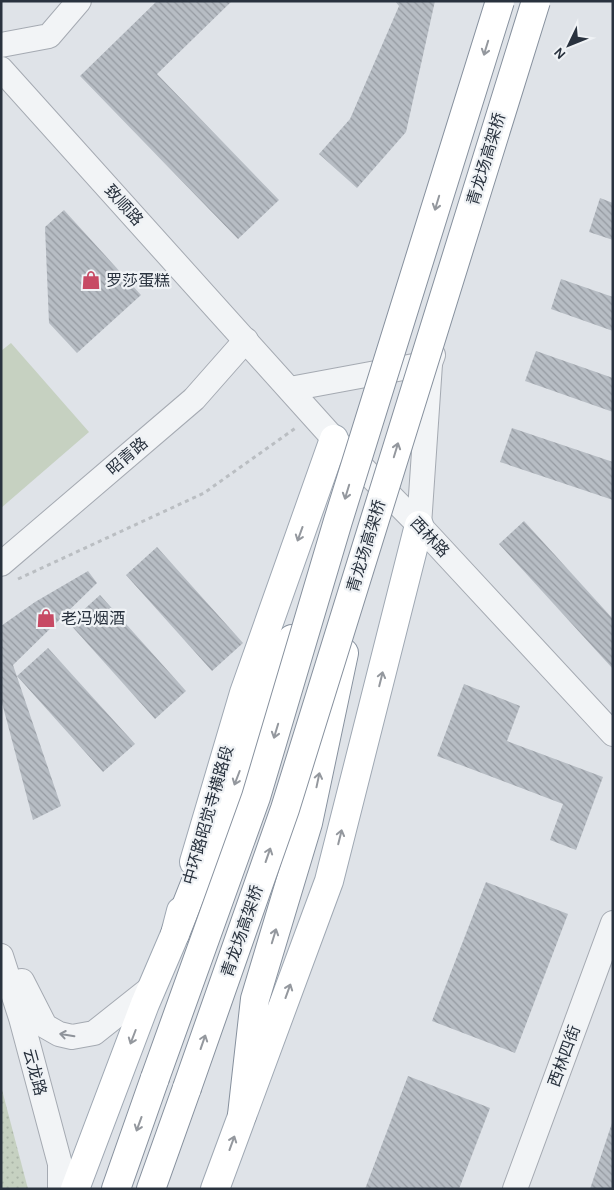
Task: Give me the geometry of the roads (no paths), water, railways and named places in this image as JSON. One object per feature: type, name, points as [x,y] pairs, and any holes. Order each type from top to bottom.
[{"type":"main road","name":"青龙场高架桥","points":[[116,1189],[256,797],[338,521],[500,1]]},
{"type":"main road","name":"青龙场高架桥","points":[[151,1189],[285,809],[536,1]]},
{"type":"main road","name":"中环路昭觉寺横路段","points":[[75,1189],[152,988],[175,934],[208,806],[244,693],[334,439]]},
{"type":"main road","points":[[175,934],[338,521]]},
{"type":"main road","points":[[215,1189],[329,881],[419,525]]},
{"type":"main road","points":[[242,1115],[255,1000],[308,823],[369,537]]},
{"type":"street","points":[[1,45],[49,36],[79,1]]},
{"type":"street","points":[[419,525],[430,363],[541,1]]},
{"type":"street","name":"致顺路","points":[[1,70],[246,340]]},
{"type":"street","name":"西林路","points":[[246,340],[334,439],[419,525],[613,734]]},
{"type":"street","name":"昭青路","points":[[6,573],[194,399],[246,340]]},
{"type":"street","points":[[290,389],[430,363]]},
{"type":"street","name":"西林四街","points":[[516,1189],[613,923]]},
{"type":"street","points":[[1,943],[45,1026],[59,1034],[72,1037],[94,1033],[152,988]]},
{"type":"street","name":"云龙路","points":[[1,956],[21,1018],[60,1164],[60,1189]]},
{"type":"place","name":"罗莎蛋糕","points":[[91,280]]},
{"type":"place","name":"老冯烟酒","points":[[46,618]]}]
